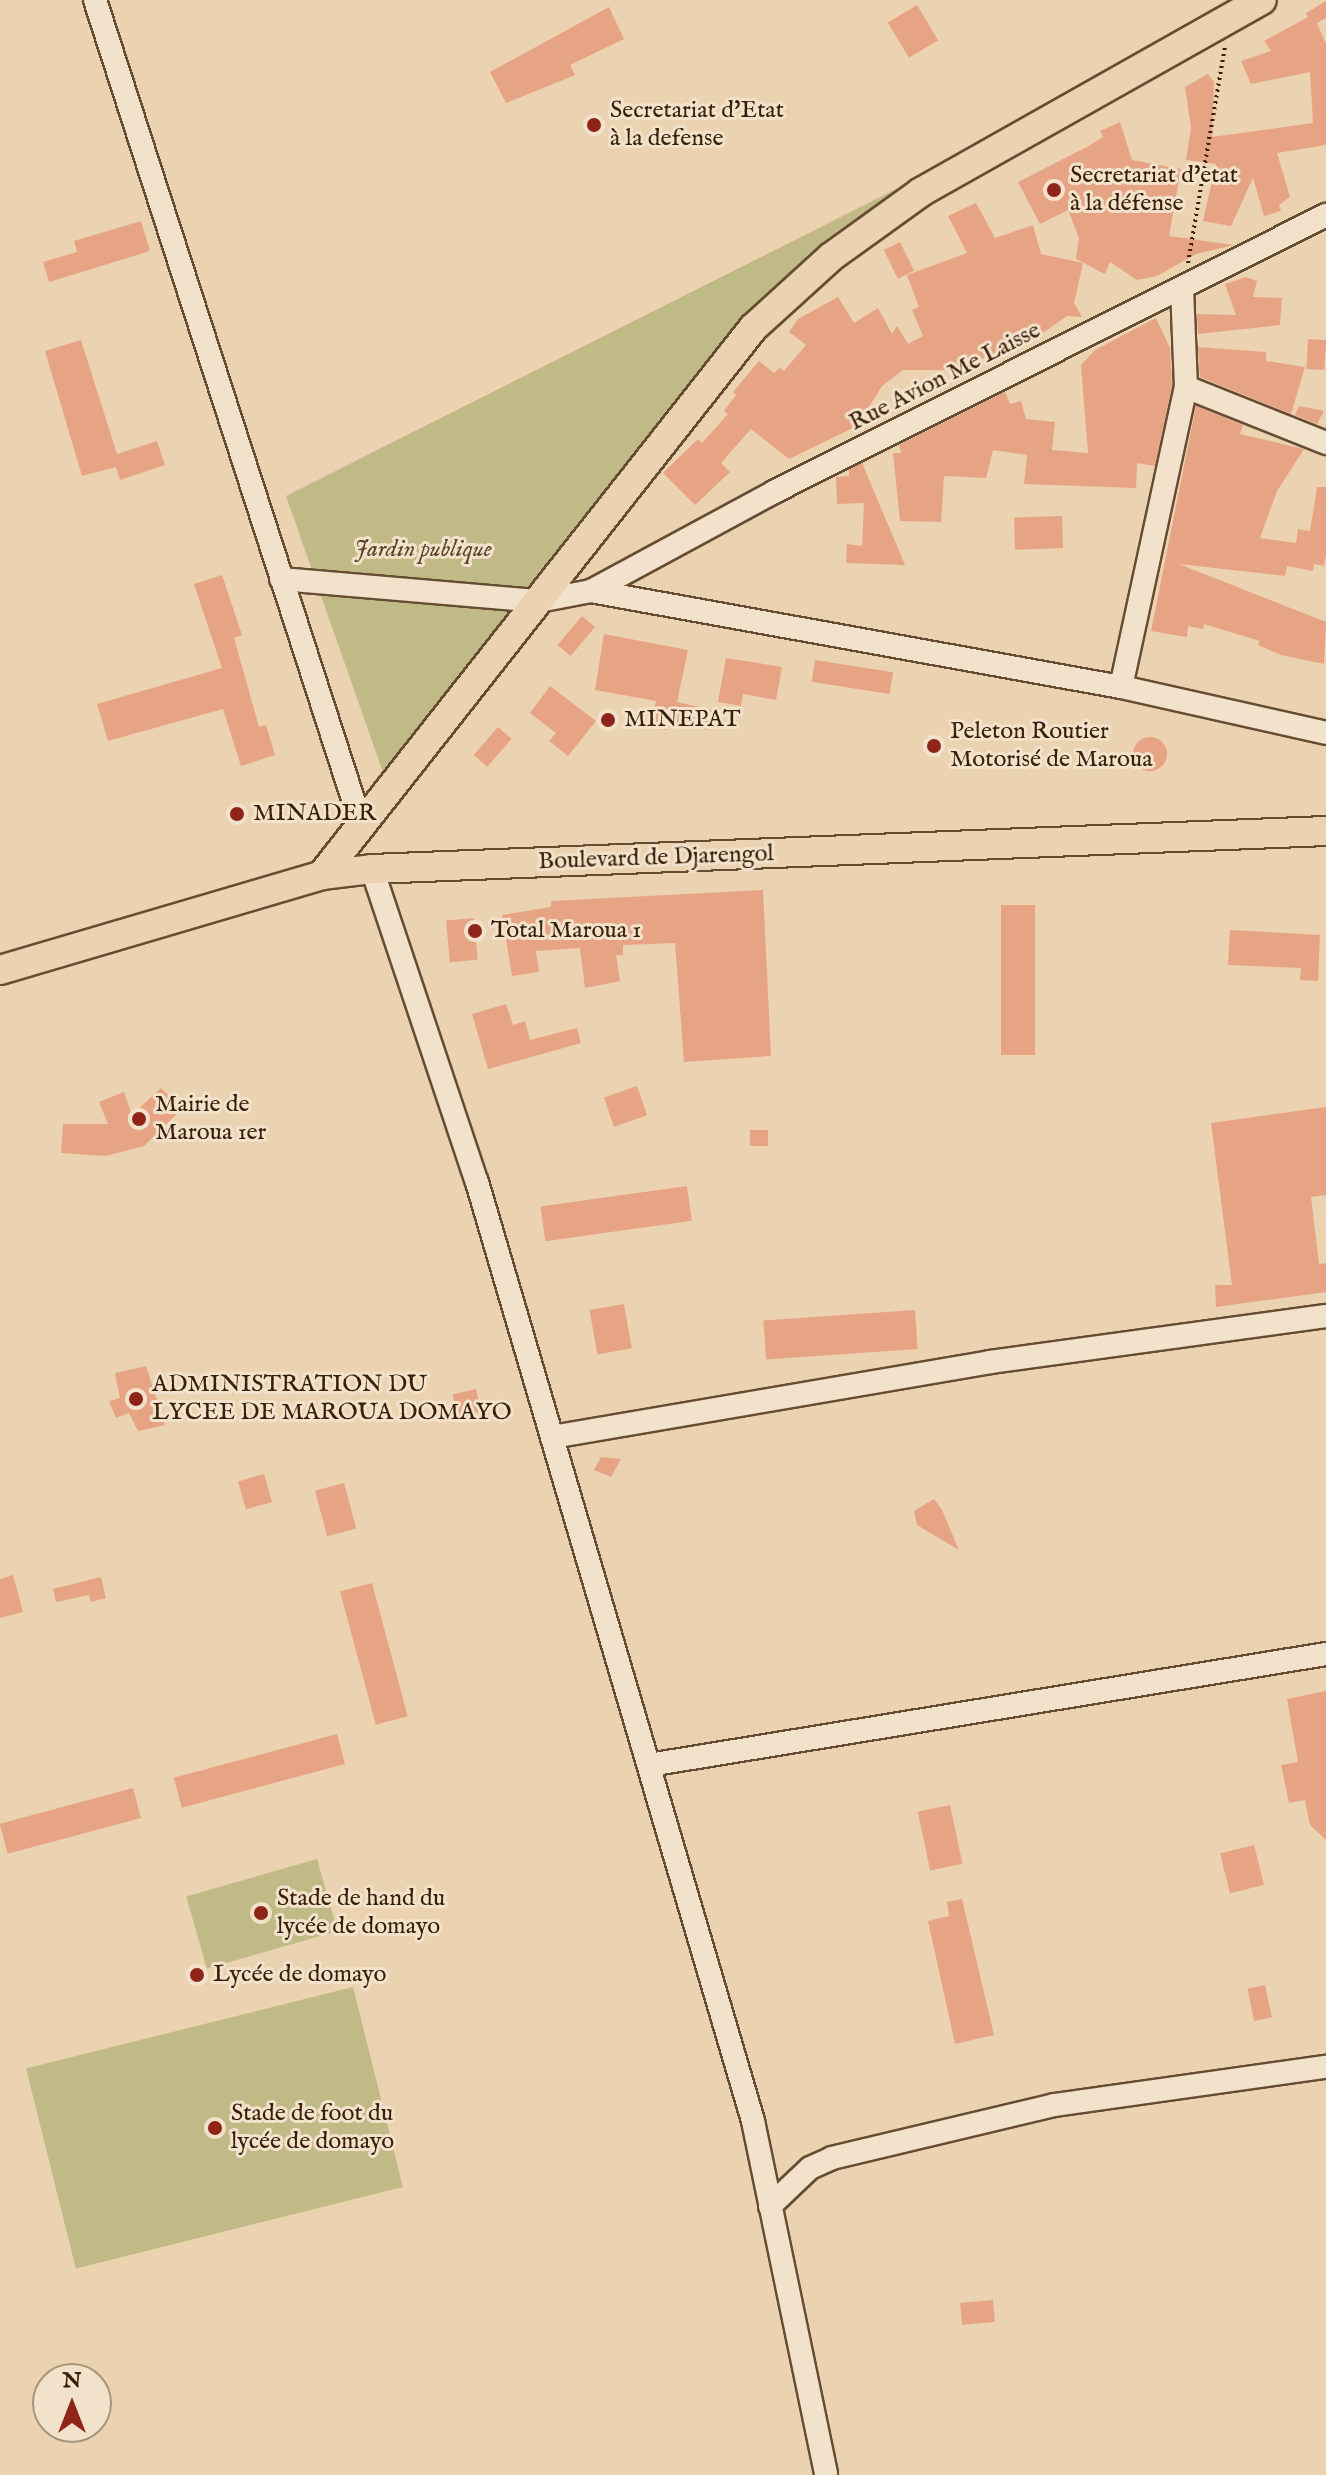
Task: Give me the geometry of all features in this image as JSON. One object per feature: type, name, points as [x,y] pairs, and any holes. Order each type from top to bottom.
[{"type":"main road","points":[[322,875],[360,821],[539,601],[753,328],[831,257],[921,192],[1262,0]]},
{"type":"main road","name":"Boulevard de Djarengol","points":[[0,970],[322,875],[372,869],[1326,831]]},
{"type":"street","points":[[95,0],[360,821]]},
{"type":"street","name":"Rue Avion Me Laisse","points":[[591,591],[774,492],[1326,215]]},
{"type":"street","points":[[1121,687],[1186,387],[1182,289]]},
{"type":"street","points":[[1186,387],[1326,443]]},
{"type":"street","points":[[281,579],[539,601],[591,591],[1121,687],[1326,733]]},
{"type":"street","points":[[372,869],[477,1182],[753,2121],[826,2475]]},
{"type":"street","points":[[552,1437],[990,1362],[1326,1316]]},
{"type":"street","points":[[649,1765],[1326,1654]]},
{"type":"street","points":[[770,2206],[810,2168],[832,2158],[1054,2105],[1326,2067]]},
{"type":"path","points":[[1182,289],[1229,18]]},
{"type":"green space","name":"Jardin publique","points":[[920,177],[741,322],[385,778],[286,496]]},
{"type":"green space","name":"Stade de hand du lycée de domayo","points":[[317,1859],[338,1931],[207,1969],[186,1896]]},
{"type":"green space","name":"Stade de foot du lycée de domayo","points":[[353,1987],[403,2187],[76,2268],[26,2069]]},
{"type":"building","points":[[1326,1],[1326,18],[1317,23],[1326,44],[1326,145],[1277,153],[1290,197],[1279,205],[1281,211],[1264,216],[1253,178],[1231,226],[1203,221],[1216,164],[1186,160],[1191,128],[1185,87],[1208,74],[1214,82],[1212,137],[1313,123],[1310,72],[1251,84],[1241,61],[1271,51],[1264,41],[1308,17],[1306,13]]},
{"type":"building","points":[[917,5],[938,40],[909,58],[888,23]]},
{"type":"building","points":[[609,7],[624,39],[570,65],[575,75],[506,103],[490,72]]},
{"type":"building","points":[[1120,122],[1132,160],[1181,169],[1169,236],[1234,245],[1196,254],[1157,276],[1137,280],[1110,262],[1105,274],[1076,259],[1079,238],[1068,210],[1040,224],[1018,182],[1087,147],[1103,137],[1100,131]]},
{"type":"building","points":[[976,203],[995,238],[1033,225],[1041,254],[1083,263],[1074,303],[1082,317],[1067,316],[1044,332],[954,370],[903,370],[882,386],[857,426],[789,459],[751,429],[721,463],[730,472],[695,505],[663,473],[698,439],[702,443],[728,414],[724,411],[736,395],[733,392],[759,361],[774,373],[780,368],[784,371],[806,345],[789,332],[798,319],[838,297],[854,323],[878,308],[892,334],[897,326],[908,344],[923,336],[912,310],[919,307],[907,275],[967,253],[948,216]]},
{"type":"building","points":[[141,221],[150,251],[49,282],[43,262],[77,252],[74,241]]},
{"type":"building","points":[[900,242],[914,271],[898,279],[884,250]]},
{"type":"building","points":[[1246,277],[1257,281],[1253,297],[1282,298],[1280,325],[1198,334],[1197,314],[1236,315],[1225,284]]},
{"type":"building","points":[[1156,318],[1170,348],[1172,386],[1155,466],[1137,463],[1136,488],[1024,484],[1027,455],[993,450],[986,478],[944,476],[941,522],[900,521],[893,453],[901,453],[899,445],[1005,392],[1010,404],[1021,401],[1026,419],[1055,422],[1052,450],[1088,453],[1081,365],[1095,350]]},
{"type":"building","points":[[1308,339],[1326,340],[1324,370],[1306,369]]},
{"type":"building","points":[[81,340],[117,454],[157,441],[165,465],[120,480],[116,467],[82,476],[45,351]]},
{"type":"building","points":[[1198,347],[1266,352],[1266,361],[1305,367],[1291,414],[1200,377]]},
{"type":"building","points":[[1196,406],[1243,425],[1240,434],[1304,449],[1277,491],[1260,538],[1296,543],[1298,529],[1310,531],[1317,487],[1326,487],[1326,554],[1324,566],[1314,564],[1313,571],[1287,566],[1285,576],[1179,564],[1326,622],[1324,664],[1281,655],[1258,645],[1260,641],[1204,624],[1203,629],[1188,626],[1187,637],[1151,631]]},
{"type":"building","points":[[1299,406],[1324,411],[1317,424],[1295,415]]},
{"type":"building","points":[[862,463],[905,565],[846,563],[847,544],[862,546],[864,503],[837,504],[836,477],[849,476],[849,470]]},
{"type":"building","points":[[1062,516],[1063,548],[1015,550],[1014,518]]},
{"type":"building","points":[[222,575],[242,635],[234,638],[259,727],[266,725],[275,755],[241,766],[223,709],[108,741],[97,704],[222,668],[194,584]]},
{"type":"building","points":[[582,616],[595,627],[571,656],[558,645]]},
{"type":"building","points":[[604,634],[688,650],[677,702],[713,710],[709,730],[673,722],[666,730],[651,727],[656,701],[595,690]]},
{"type":"building","points":[[726,658],[782,667],[776,700],[743,694],[741,706],[718,702]]},
{"type":"building","points":[[815,660],[893,672],[890,694],[812,682]]},
{"type":"building","points":[[550,686],[596,721],[568,756],[549,741],[556,733],[530,713]]},
{"type":"building","points":[[498,727],[512,739],[487,767],[474,755]]},
{"type":"building","points":[[1150,737],[1162,742],[1167,754],[1162,766],[1150,771],[1138,766],[1133,754],[1138,742]]},
{"type":"building","points":[[763,890],[771,1056],[684,1062],[675,943],[623,945],[623,955],[616,955],[620,981],[585,988],[580,948],[536,951],[539,972],[512,976],[502,915],[551,907],[551,901]]},
{"type":"building","points":[[1001,905],[1035,905],[1035,1055],[1001,1055]]},
{"type":"building","points":[[474,918],[478,960],[450,962],[446,920]]},
{"type":"building","points":[[1230,930],[1320,935],[1318,981],[1300,980],[1301,968],[1228,965]]},
{"type":"building","points":[[506,1004],[513,1025],[525,1021],[530,1040],[577,1028],[581,1043],[488,1069],[472,1014]]},
{"type":"building","points":[[637,1086],[647,1115],[614,1127],[604,1097]]},
{"type":"building","name":"Mairie de Maroua 1er","points":[[161,1088],[182,1109],[144,1146],[106,1156],[61,1153],[63,1124],[108,1124],[99,1102],[124,1092],[132,1115]]},
{"type":"building","points":[[1326,1107],[1326,1195],[1311,1197],[1319,1264],[1326,1263],[1326,1292],[1216,1307],[1215,1285],[1232,1285],[1211,1123]]},
{"type":"building","points":[[750,1130],[768,1130],[768,1146],[750,1146]]},
{"type":"building","points":[[687,1186],[692,1221],[545,1241],[540,1207]]},
{"type":"building","points":[[624,1304],[632,1348],[597,1354],[590,1310]]},
{"type":"building","points":[[915,1310],[918,1349],[766,1360],[763,1321]]},
{"type":"building","name":"ADMINISTRATION DU LYCEE DE MAROUA DOMAYO","points":[[146,1366],[165,1425],[138,1431],[129,1413],[116,1418],[109,1401],[120,1398],[115,1373]]},
{"type":"building","points":[[476,1389],[481,1411],[458,1417],[453,1394]]},
{"type":"building","points":[[601,1457],[621,1459],[611,1477],[594,1470]]},
{"type":"building","points":[[264,1474],[272,1502],[246,1509],[238,1481]]},
{"type":"building","points":[[344,1483],[356,1528],[327,1536],[315,1491]]},
{"type":"building","points":[[934,1499],[959,1550],[917,1525],[914,1511]]},
{"type":"building","points":[[13,1575],[23,1612],[0,1618],[0,1579]]},
{"type":"building","points":[[101,1577],[106,1598],[91,1602],[89,1595],[56,1602],[53,1589]]},
{"type":"building","points":[[372,1583],[408,1716],[376,1725],[340,1592]]},
{"type":"building","points":[[1326,1691],[1326,1840],[1310,1825],[1305,1800],[1289,1803],[1281,1765],[1298,1762],[1287,1699]]},
{"type":"building","points":[[337,1734],[345,1764],[182,1808],[174,1778]]},
{"type":"building","points":[[133,1788],[141,1818],[8,1854],[0,1824]]},
{"type":"building","points":[[950,1805],[962,1864],[930,1871],[918,1812]]},
{"type":"building","points":[[1254,1845],[1264,1885],[1230,1893],[1220,1853]]},
{"type":"building","points":[[962,1899],[994,2035],[955,2044],[928,1921],[949,1916],[947,1902]]},
{"type":"building","points":[[1265,1985],[1272,2017],[1254,2021],[1247,1989]]},
{"type":"building","points":[[993,2300],[995,2322],[962,2325],[960,2303]]},
{"type":"place","name":"Secretariat d'Etat à la defense","points":[[594,125]]},
{"type":"place","name":"Secretariat d'etat à la défense","points":[[1054,190]]},
{"type":"place","name":"MINEPAT","points":[[608,720]]},
{"type":"place","name":"Peleton Routier Motorisé de Maroua","points":[[934,746]]},
{"type":"place","name":"MINADER","points":[[237,814]]},
{"type":"place","name":"Total Maroua 1","points":[[475,931]]},
{"type":"place","name":"Mairie de Maroua 1er","points":[[139,1119]]},
{"type":"place","name":"ADMINISTRATION DU LYCEE DE MAROUA DOMAYO","points":[[136,1399]]},
{"type":"place","name":"Stade de hand du lycée de domayo","points":[[261,1913]]},
{"type":"place","name":"Lycée de domayo","points":[[197,1975]]},
{"type":"place","name":"Stade de foot du lycée de domayo","points":[[215,2128]]}]
